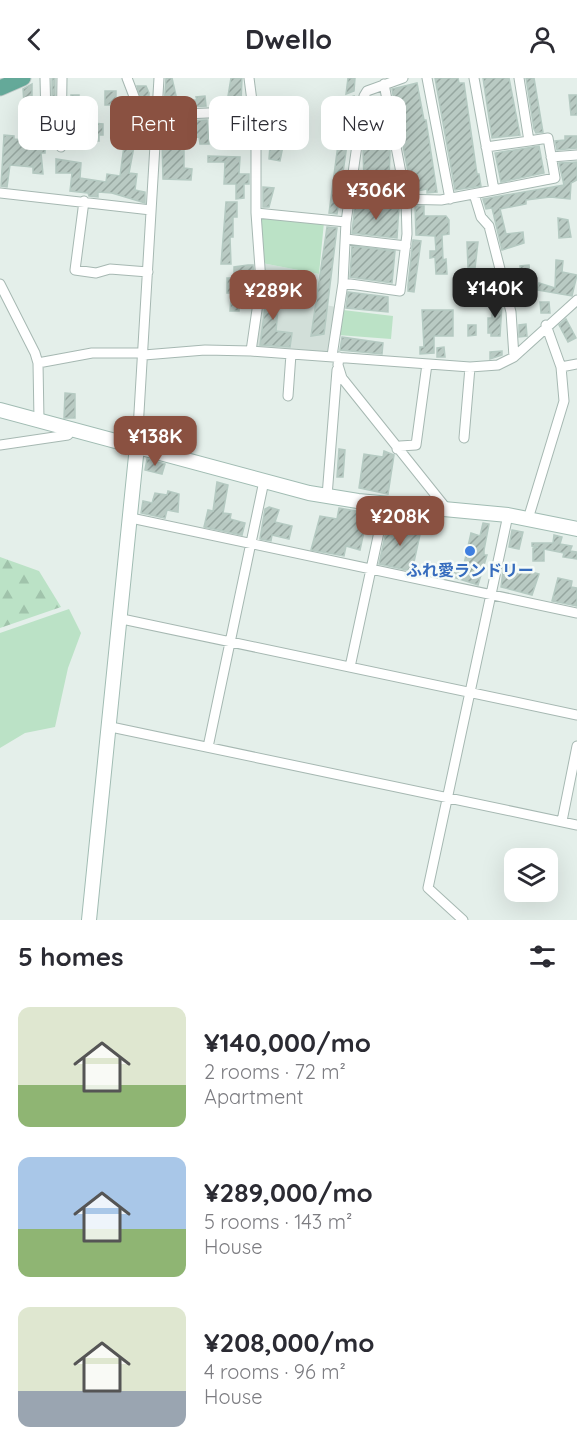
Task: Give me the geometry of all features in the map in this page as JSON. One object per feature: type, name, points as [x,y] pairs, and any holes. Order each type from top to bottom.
[{"type":"main road","points":[[0,88],[23,78]]},
{"type":"street","points":[[45,78],[45,96]]},
{"type":"street","points":[[62,78],[62,96]]},
{"type":"street","points":[[128,78],[134,96]]},
{"type":"street","points":[[158,96],[159,78]]},
{"type":"street","points":[[249,78],[252,96]]},
{"type":"street","points":[[327,496],[346,222],[364,96],[366,92],[403,78]]},
{"type":"street","points":[[427,78],[450,198]]},
{"type":"street","points":[[474,78],[494,190]]},
{"type":"street","points":[[519,78],[529,141]]},
{"type":"street","points":[[343,283],[400,291],[406,246],[406,199],[384,84]]},
{"type":"street","points":[[350,198],[450,198],[555,178],[548,138],[486,147]]},
{"type":"street","points":[[89,920],[111,728],[131,518],[144,355],[155,150]]},
{"type":"street","points":[[251,351],[260,298],[255,150]]},
{"type":"street","points":[[551,157],[577,155]]},
{"type":"street","points":[[0,193],[151,210]]},
{"type":"street","points":[[474,194],[481,217],[489,226],[511,312],[514,357]]},
{"type":"street","points":[[84,201],[75,270],[96,273],[110,269],[148,272]]},
{"type":"street","points":[[256,213],[346,222]]},
{"type":"street","points":[[346,239],[406,246]]},
{"type":"street","points":[[0,284],[38,363],[39,420]]},
{"type":"street","points":[[38,363],[92,353],[139,353],[144,355],[205,350],[251,351],[470,367],[498,365],[514,357],[546,325],[577,300]]},
{"type":"street","points":[[528,519],[564,401],[561,368],[546,325]]},
{"type":"street","points":[[288,396],[291,354]]},
{"type":"street","points":[[336,359],[342,378],[446,508]]},
{"type":"street","points":[[397,449],[400,446],[416,445],[427,364]]},
{"type":"street","points":[[561,368],[577,364]]},
{"type":"street","points":[[464,438],[470,367]]},
{"type":"street","points":[[0,410],[327,496],[385,504],[508,515],[577,529]]},
{"type":"street","points":[[0,445],[58,438],[68,435],[72,429]]},
{"type":"street","points":[[208,747],[264,481]]},
{"type":"street","points":[[350,667],[385,504]]},
{"type":"street","points":[[463,920],[428,888],[508,515]]},
{"type":"street","points":[[131,518],[577,613]]},
{"type":"street","points":[[122,619],[577,715]]},
{"type":"street","points":[[111,728],[577,825]]},
{"type":"street","points":[[562,821],[577,746]]},
{"type":"shaded area","points":[[262,263],[319,274],[315,303],[336,307],[327,354],[255,348]]},
{"type":"green space","points":[[261,216],[324,222],[319,274],[262,263],[258,218]]},
{"type":"green space","points":[[343,310],[393,316],[391,339],[338,335]]},
{"type":"green space","points":[[0,557],[39,571],[61,607],[0,628]]},
{"type":"green space","points":[[69,609],[81,633],[68,668],[55,727],[25,733],[0,748],[0,633]]},
{"type":"building","points":[[52,78],[55,78],[55,96],[52,96]]},
{"type":"building","points":[[166,78],[172,78],[176,96],[165,96]]},
{"type":"building","points":[[231,78],[242,78],[241,96],[228,96]]},
{"type":"building","points":[[348,78],[355,78],[354,91],[346,94]]},
{"type":"building","points":[[435,78],[458,78],[459,83],[464,83],[477,174],[479,174],[481,186],[455,190]]},
{"type":"building","points":[[483,78],[509,78],[520,135],[492,138]]},
{"type":"building","points":[[526,78],[534,78],[543,132],[536,133],[534,129]]},
{"type":"building","points":[[417,83],[424,120],[426,120],[437,192],[427,193],[427,189],[412,192],[404,150],[406,150],[406,96],[393,96],[392,89]]},
{"type":"building","points":[[32,84],[32,96],[24,96],[23,89]]},
{"type":"building","points":[[137,86],[146,86],[149,96],[140,96]]},
{"type":"building","points":[[105,91],[116,91],[116,96],[110,96],[110,105],[105,105]]},
{"type":"building","points":[[569,95],[577,95],[577,115],[571,115]]},
{"type":"building","points":[[205,96],[206,106],[197,106],[197,97]]},
{"type":"building","points":[[197,120],[207,120],[209,144],[200,144],[199,137],[197,137]]},
{"type":"building","points":[[98,124],[103,124],[103,135],[99,135],[99,141]]},
{"type":"building","points":[[4,135],[14,136],[14,139],[18,139],[18,150],[45,150],[45,153],[41,153],[43,174],[33,173],[33,167],[10,165],[7,187],[1,186]]},
{"type":"building","points":[[565,136],[577,136],[577,148],[557,150],[555,141],[565,140]]},
{"type":"building","points":[[539,146],[544,173],[501,182],[495,153]]},
{"type":"building","points":[[123,150],[133,150],[129,173],[137,174],[135,190],[145,192],[145,203],[112,193],[98,192],[98,197],[89,196],[88,193],[70,191],[72,173],[56,173],[56,159],[81,163],[80,178],[106,182],[107,174],[120,176]]},
{"type":"building","points":[[162,150],[184,150],[184,168],[192,169],[191,180],[163,179]]},
{"type":"building","points":[[270,150],[282,150],[280,161],[269,159]]},
{"type":"building","points":[[337,150],[346,150],[337,214],[329,213]]},
{"type":"building","points":[[363,150],[390,150],[389,181],[394,181],[395,192],[384,192],[383,179],[370,179],[371,192],[360,191],[359,182],[364,181]]},
{"type":"building","points":[[208,156],[240,157],[239,174],[249,174],[249,184],[244,184],[244,198],[236,199],[236,184],[224,184],[225,162],[208,162]]},
{"type":"building","points":[[577,162],[577,180],[571,183],[570,199],[550,197],[526,200],[526,204],[500,209],[506,234],[523,232],[524,243],[502,250],[492,208],[486,209],[483,199],[564,185],[559,163]]},
{"type":"building","points":[[263,187],[274,188],[269,207],[263,207]]},
{"type":"building","points":[[226,202],[237,202],[237,217],[233,217],[233,237],[230,237],[231,264],[221,264]]},
{"type":"building","points":[[355,205],[399,206],[397,238],[352,233]]},
{"type":"building","points":[[415,206],[424,206],[424,216],[446,216],[449,220],[449,234],[442,235],[443,260],[446,259],[447,274],[436,274],[435,257],[430,258],[430,251],[436,251],[435,236],[416,235]]},
{"type":"building","points":[[558,218],[568,220],[571,237],[559,238]]},
{"type":"building","points":[[327,227],[337,228],[324,334],[311,336]]},
{"type":"building","points":[[413,240],[421,241],[414,292],[408,291]]},
{"type":"building","points":[[467,242],[478,242],[475,268],[468,268]]},
{"type":"building","points":[[352,246],[395,251],[392,283],[350,277]]},
{"type":"building","points":[[556,260],[563,261],[562,272],[577,275],[572,296],[537,290],[539,283],[555,288]]},
{"type":"building","points":[[253,265],[254,276],[234,275],[234,267]]},
{"type":"building","points":[[529,265],[530,275],[521,276],[520,266]]},
{"type":"building","points":[[482,274],[492,274],[492,284],[483,284]]},
{"type":"building","points":[[227,278],[236,278],[235,293],[227,293]]},
{"type":"building","points":[[268,284],[280,285],[276,331],[292,333],[290,347],[260,345]]},
{"type":"building","points":[[348,292],[388,297],[388,312],[346,308]]},
{"type":"building","points":[[231,297],[239,297],[239,311],[230,311]]},
{"type":"building","points":[[492,301],[502,303],[500,336],[491,336],[491,333],[488,333],[488,318],[492,318]]},
{"type":"building","points":[[540,302],[549,302],[550,313],[541,313]]},
{"type":"building","points":[[422,310],[453,310],[453,336],[434,336],[434,353],[420,354],[420,347],[424,347]]},
{"type":"building","points":[[566,319],[576,338],[568,342],[559,325]]},
{"type":"building","points":[[526,324],[527,336],[519,337],[519,325]]},
{"type":"building","points":[[468,325],[476,325],[476,335],[468,336]]},
{"type":"building","points":[[342,337],[383,343],[382,354],[340,350]]},
{"type":"building","points":[[444,347],[445,357],[437,357],[437,348]]},
{"type":"building","points":[[502,351],[502,355],[490,359],[490,352]]},
{"type":"building","points":[[65,393],[75,394],[75,418],[64,418]]},
{"type":"building","points":[[339,449],[345,450],[343,477],[337,477]]},
{"type":"building","points":[[384,451],[394,455],[388,494],[359,488],[364,454],[383,457]]},
{"type":"building","points":[[147,459],[165,464],[162,474],[145,470]]},
{"type":"building","points":[[217,482],[228,485],[223,513],[231,514],[230,519],[245,523],[242,535],[204,527],[208,510],[213,511]]},
{"type":"building","points":[[168,491],[179,494],[178,512],[167,510],[165,518],[141,513],[143,501],[152,503],[155,493],[167,495]]},
{"type":"building","points":[[269,507],[279,510],[275,522],[292,526],[289,539],[272,535],[271,541],[260,539],[265,509]]},
{"type":"building","points":[[339,508],[368,513],[360,550],[346,546],[344,556],[311,550],[320,516],[337,519]]},
{"type":"building","points":[[483,523],[489,524],[484,550],[484,555],[487,555],[478,585],[453,577],[456,566],[464,564],[471,533],[480,536]]},
{"type":"building","points":[[392,524],[421,530],[412,571],[379,564],[387,527],[391,528]]},
{"type":"building","points":[[512,530],[523,532],[519,549],[509,547]]},
{"type":"building","points":[[554,535],[562,537],[560,544],[572,546],[570,551],[577,552],[577,559],[563,557],[564,553],[544,549],[544,561],[533,561],[533,548],[538,547],[532,546],[532,543],[553,543]]},
{"type":"building","points":[[504,564],[539,574],[532,595],[501,587]]},
{"type":"building","points":[[558,578],[572,581],[571,587],[577,588],[577,606],[552,601]]},
{"type":"place","name":"ふれ愛ランドリー","points":[[470,551]]}]
